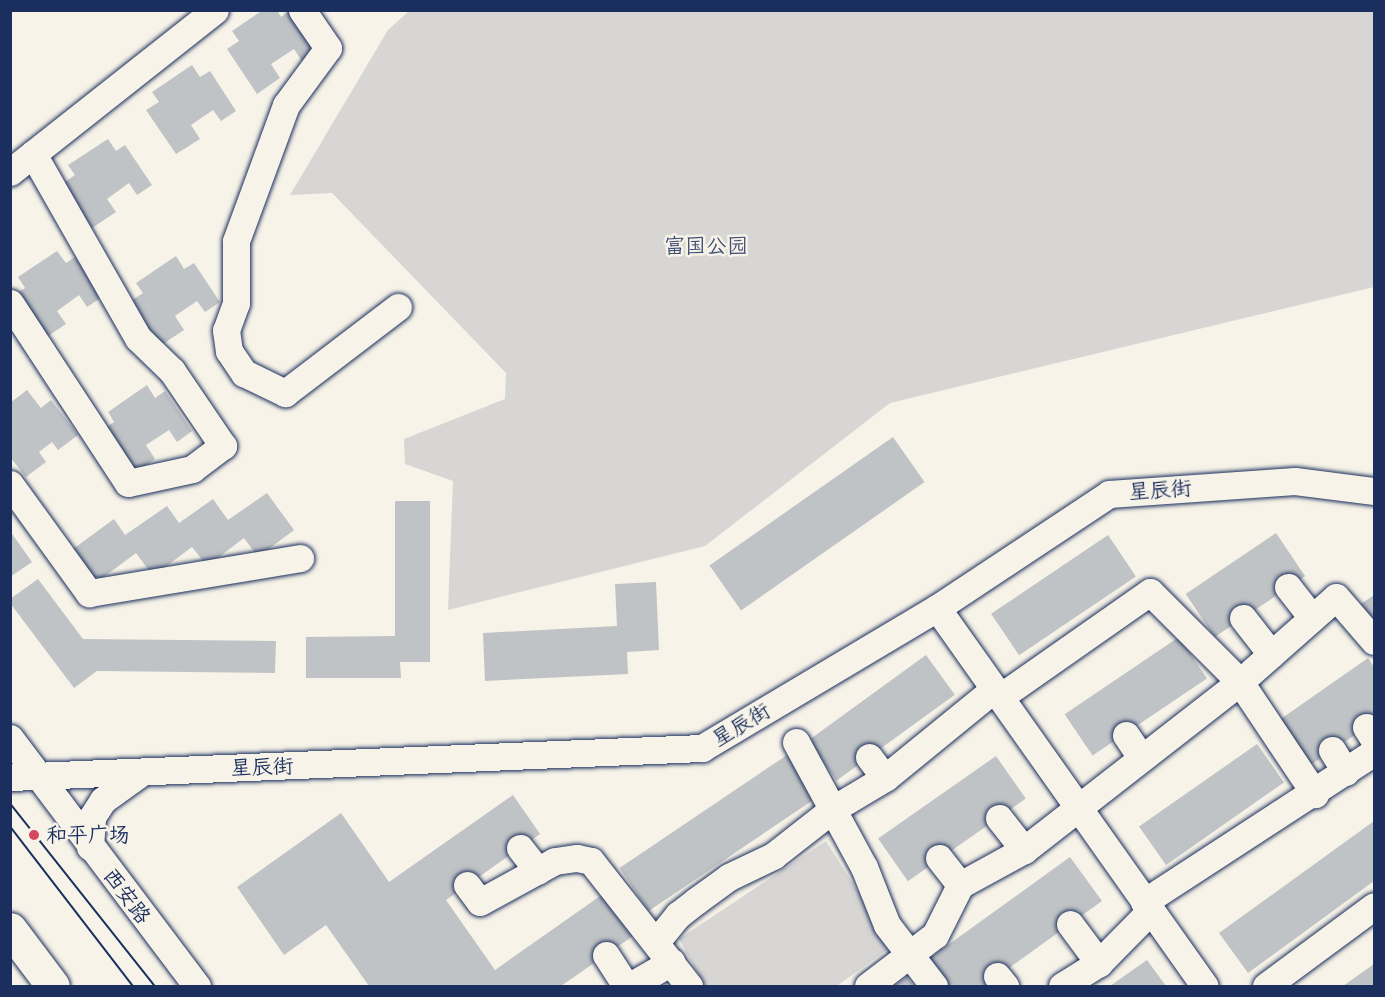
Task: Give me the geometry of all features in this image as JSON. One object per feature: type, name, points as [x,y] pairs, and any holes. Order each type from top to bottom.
[{"type":"highway","points":[[10,929],[53,987]]},
{"type":"street","points":[[10,172],[215,10]]},
{"type":"street","points":[[302,10],[328,48],[286,105],[236,242],[236,303],[226,330],[228,351],[244,373],[285,393],[398,307]]},
{"type":"street","points":[[10,303],[128,483],[192,469],[223,446],[172,371],[138,338],[33,154]]},
{"type":"street","name":"星辰街","points":[[24,777],[702,748],[937,608],[1108,494],[1294,481],[1374,491]]},
{"type":"street","points":[[10,484],[89,593],[300,558]]},
{"type":"street","points":[[1288,587],[1312,618]]},
{"type":"street","points":[[606,955],[628,987],[664,952],[678,915],[691,893],[729,877],[743,859],[773,856],[797,823],[833,809],[877,767],[936,722],[998,693],[1056,645],[1116,603],[1150,592],[1240,682],[1315,794]]},
{"type":"street","points":[[868,987],[935,935],[960,885],[1024,850],[1078,804],[1141,757],[1189,705],[1240,682],[1336,597],[1374,641]]},
{"type":"street","points":[[937,608],[1078,804],[1205,987]]},
{"type":"street","points":[[1243,618],[1271,654]]},
{"type":"street","points":[[1126,735],[1141,757]]},
{"type":"street","name":"西安路","points":[[10,738],[24,777],[90,847],[197,987]]},
{"type":"street","points":[[1062,987],[1099,963],[1148,906],[1208,850],[1259,815],[1315,794],[1339,761],[1372,740]]},
{"type":"street","points":[[796,742],[864,867],[887,925],[934,987]]},
{"type":"street","points":[[90,847],[92,817],[103,800],[143,772]]},
{"type":"street","points":[[999,818],[1024,850]]},
{"type":"street","points":[[520,848],[538,871]]},
{"type":"street","points":[[467,885],[480,902],[555,861],[577,858],[591,861],[689,987]]},
{"type":"street","points":[[939,858],[960,885]]},
{"type":"street","points":[[1266,987],[1286,958],[1343,916],[1374,906]]},
{"type":"street","points":[[1070,924],[1099,963]]},
{"type":"green space","name":"富国公园","points":[[409,11],[1374,11],[1374,287],[890,403],[705,546],[448,610],[453,481],[405,464],[404,439],[505,399],[506,373],[332,193],[290,195],[388,30]]},
{"type":"green space","points":[[826,841],[892,946],[837,986],[705,986],[679,939]]},
{"type":"building","points":[[263,10],[277,10],[281,17],[290,10],[317,50],[302,61],[294,49],[271,64],[280,78],[257,94],[227,49],[239,41],[232,31]]},
{"type":"building","points":[[192,65],[200,77],[210,71],[236,111],[221,121],[213,110],[191,125],[200,139],[176,154],[146,110],[159,102],[152,92]]},
{"type":"building","points":[[108,139],[116,151],[125,145],[152,185],[137,195],[129,183],[107,199],[116,212],[92,228],[62,184],[75,175],[68,165]]},
{"type":"building","points":[[57,251],[66,263],[75,257],[102,297],[87,307],[79,295],[57,311],[66,324],[42,340],[12,296],[25,288],[18,277]]},
{"type":"building","points":[[176,256],[184,269],[194,263],[220,302],[205,312],[197,301],[175,316],[184,330],[160,346],[131,301],[143,293],[136,283]]},
{"type":"building","points":[[147,385],[155,398],[165,391],[192,431],[177,442],[169,430],[146,445],[155,459],[132,475],[102,430],[114,422],[108,412]]},
{"type":"building","points":[[27,390],[41,408],[51,400],[78,435],[58,450],[52,442],[39,452],[46,462],[26,477],[10,457],[10,403]]},
{"type":"building","points":[[893,437],[925,482],[741,611],[710,565]]},
{"type":"building","points":[[267,493],[294,530],[258,557],[244,538],[207,566],[192,547],[153,576],[136,553],[97,582],[73,549],[114,519],[125,535],[167,506],[179,523],[213,499],[228,520]]},
{"type":"building","points":[[395,501],[430,501],[430,662],[400,662],[401,678],[306,678],[306,637],[395,636]]},
{"type":"building","points":[[10,531],[32,562],[10,577]]},
{"type":"building","points":[[1276,533],[1305,576],[1215,637],[1186,594]]},
{"type":"building","points":[[1108,535],[1136,576],[1019,655],[991,614]]},
{"type":"building","points":[[38,579],[83,639],[276,641],[275,673],[97,671],[74,688],[10,603],[10,599]]},
{"type":"building","points":[[656,582],[659,650],[627,652],[628,674],[485,681],[483,633],[617,626],[615,584]]},
{"type":"building","points":[[1374,595],[1374,623],[1361,604]]},
{"type":"building","points":[[1179,637],[1207,678],[1093,756],[1065,714]]},
{"type":"building","points":[[926,655],[955,695],[837,780],[808,741]]},
{"type":"building","points":[[1368,658],[1374,667],[1374,722],[1306,768],[1275,723]]},
{"type":"building","points":[[1257,744],[1284,783],[1166,865],[1139,827]]},
{"type":"building","points":[[787,755],[816,798],[649,911],[620,868]]},
{"type":"building","points":[[996,756],[1026,799],[908,881],[878,839]]},
{"type":"building","points":[[513,795],[540,834],[446,900],[495,970],[603,894],[633,936],[561,986],[369,986],[326,925],[284,955],[237,887],[341,813],[389,882]]},
{"type":"building","points":[[1374,821],[1374,881],[1248,973],[1219,933]]},
{"type":"building","points":[[1070,857],[1102,901],[984,986],[946,986],[927,960]]},
{"type":"building","points":[[1147,960],[1166,986],[1110,986]]},
{"type":"building","points":[[1374,964],[1374,986],[1343,986]]},
{"type":"building","points":[[907,977],[914,986],[894,986]]},
{"type":"tram line","points":[[10,803],[155,986]]},
{"type":"tram line","points":[[10,826],[133,986]]},
{"type":"place","name":"和平广场","points":[[34,835]]}]
